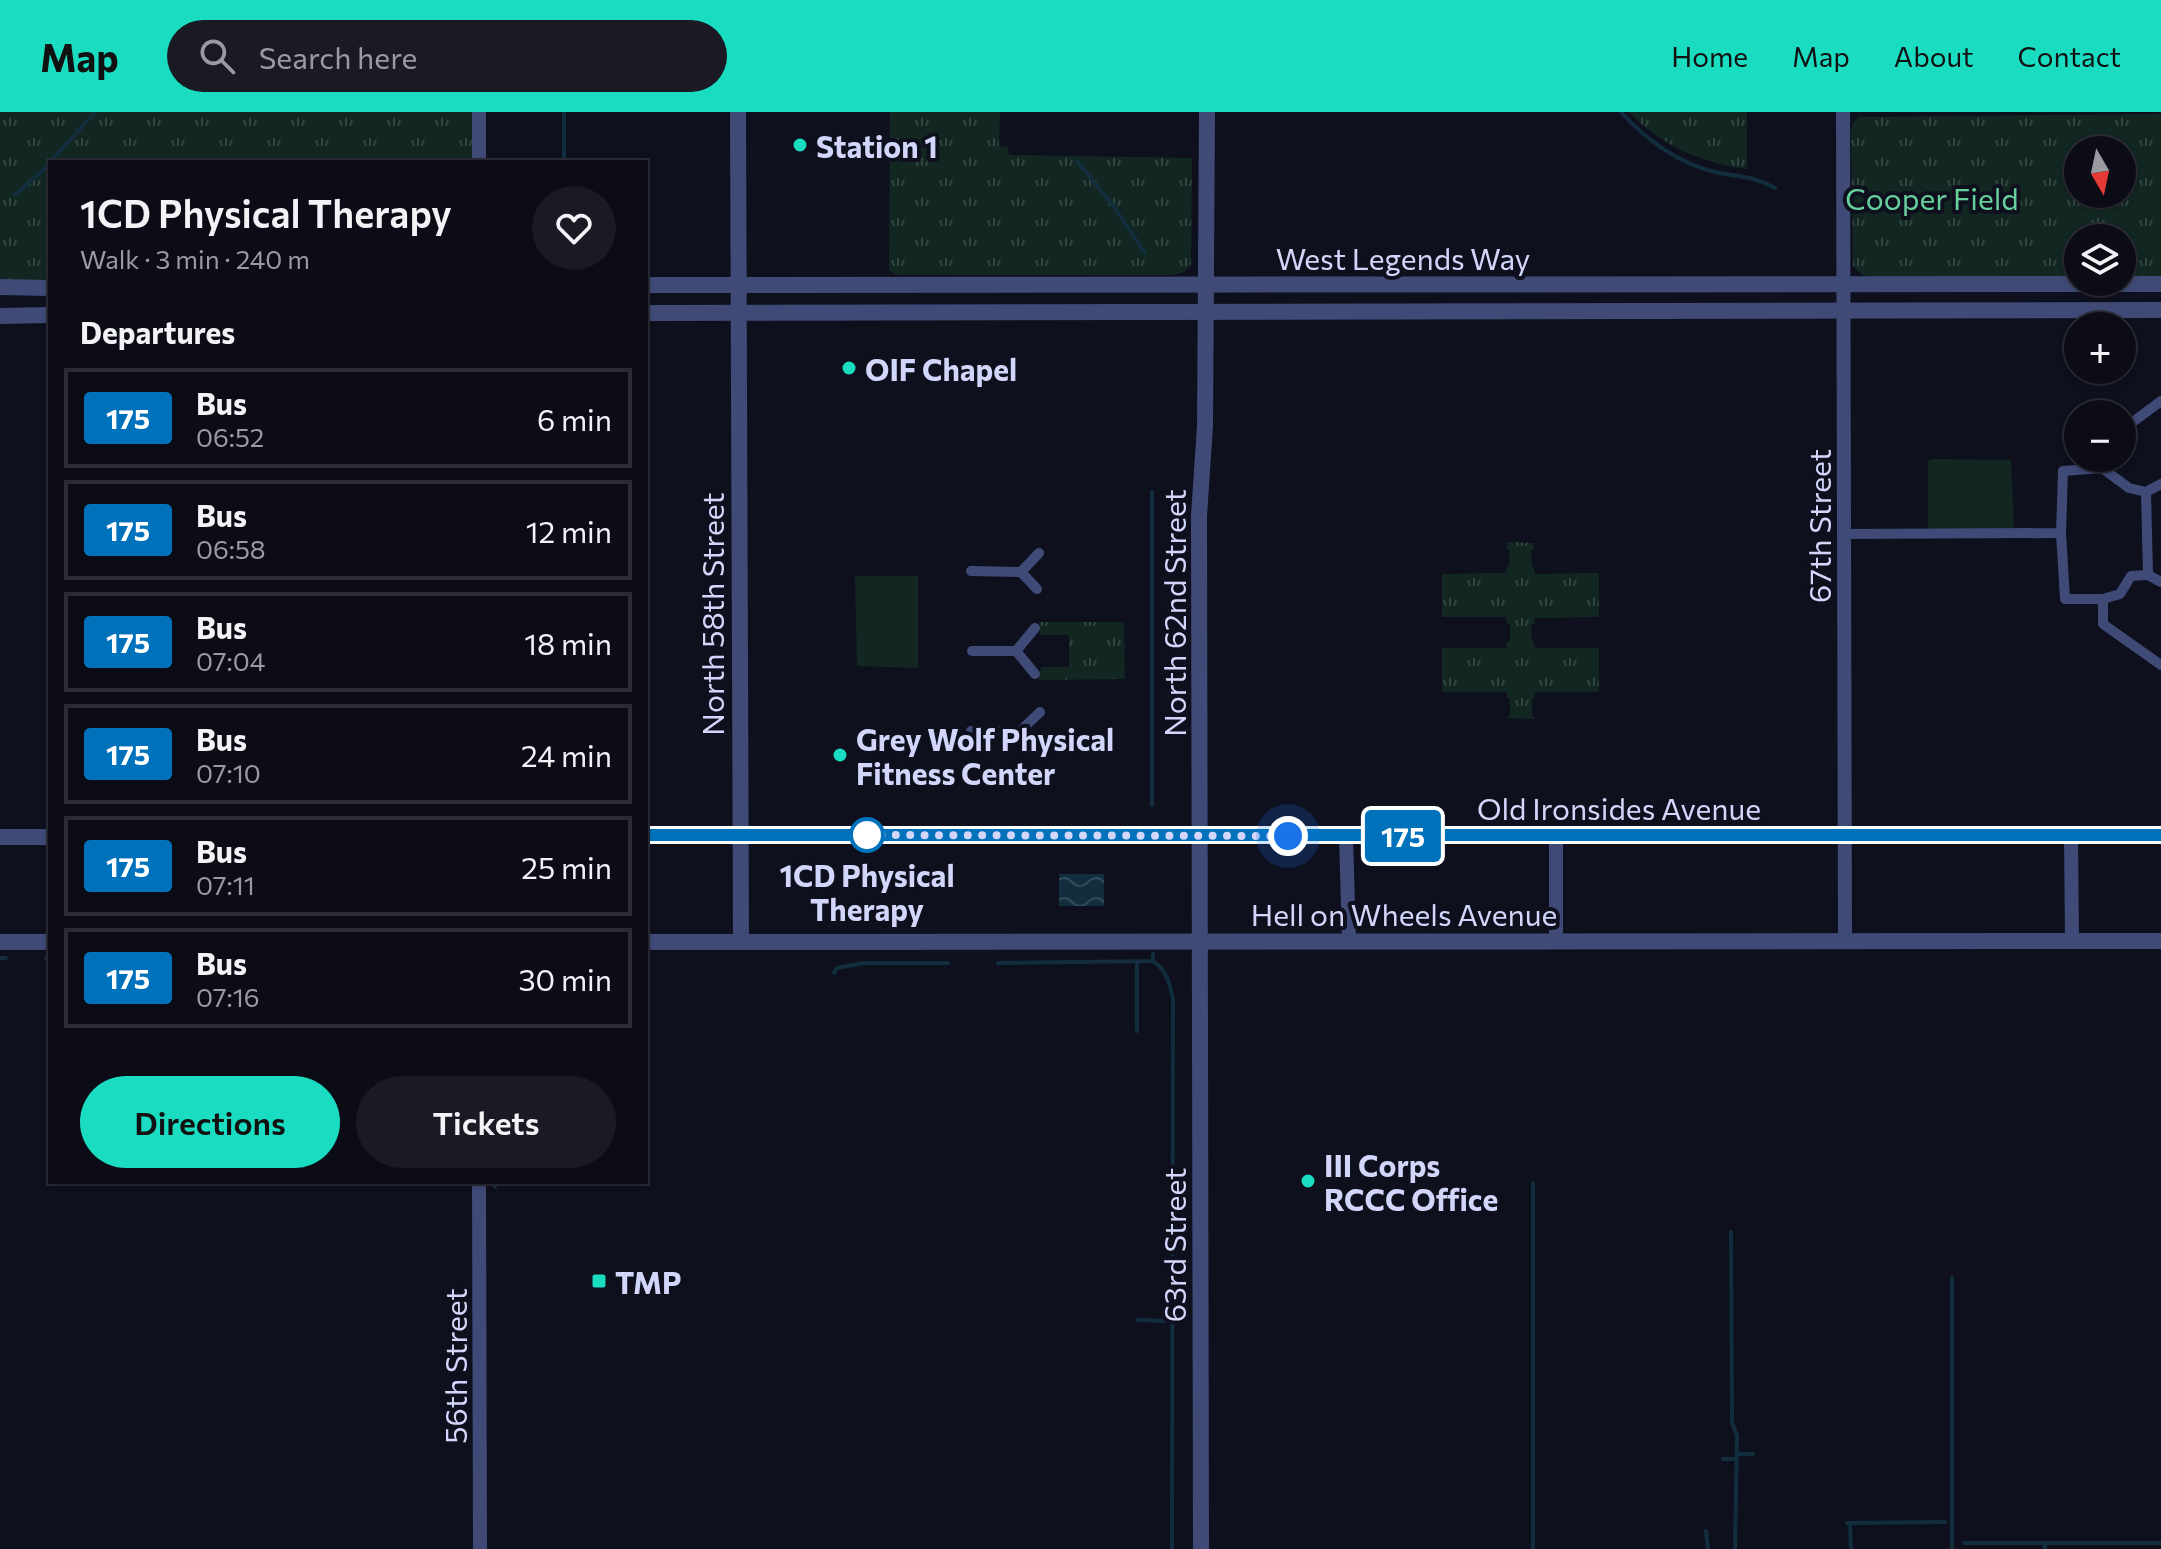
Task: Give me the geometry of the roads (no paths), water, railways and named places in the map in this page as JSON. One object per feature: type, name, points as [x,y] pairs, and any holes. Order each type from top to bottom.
[{"type":"street","points":[[479,112],[479,160]]},
{"type":"street","name":"North 58th Street","points":[[738,112],[741,942]]},
{"type":"street","name":"North 62nd Street","points":[[1202,941],[1199,516],[1205,426],[1207,112]]},
{"type":"street","name":"67th Street","points":[[1843,112],[1845,940]]},
{"type":"street","name":"West Legends Way","points":[[648,285],[2161,284]]},
{"type":"street","points":[[0,287],[48,288]]},
{"type":"street","name":"West Legends Way","points":[[648,313],[2161,310]]},
{"type":"street","points":[[0,316],[48,315]]},
{"type":"street","points":[[2136,420],[2161,401]]},
{"type":"street","points":[[2064,471],[2061,533],[2065,599],[2103,599],[2120,594],[2131,576],[2148,575],[2161,582]]},
{"type":"street","points":[[2112,472],[2129,488],[2146,492],[2161,484]]},
{"type":"street","points":[[2146,492],[2148,575]]},
{"type":"street","points":[[1843,534],[2061,533]]},
{"type":"street","points":[[1021,572],[1039,553]]},
{"type":"street","points":[[971,571],[1021,572],[1037,589]]},
{"type":"street","points":[[2103,599],[2103,624],[2161,665]]},
{"type":"street","points":[[1016,651],[1035,628]]},
{"type":"street","points":[[972,651],[1016,651]]},
{"type":"street","points":[[1016,651],[1035,674]]},
{"type":"street","points":[[971,731],[1020,731],[1040,712]]},
{"type":"street","points":[[1020,731],[1037,748]]},
{"type":"street","name":"Old Ironsides Avenue","points":[[648,835],[2161,835]]},
{"type":"street","points":[[2071,835],[2072,940]]},
{"type":"street","points":[[1346,836],[1349,941]]},
{"type":"street","points":[[1556,836],[1556,941]]},
{"type":"street","points":[[0,837],[48,837]]},
{"type":"street","name":"63rd Street","points":[[1201,1549],[1202,941]]},
{"type":"street","name":"Hell on Wheels Avenue","points":[[648,942],[2161,941]]},
{"type":"street","points":[[0,942],[48,942]]},
{"type":"street","name":"56th Street","points":[[479,1184],[480,1549]]},
{"type":"water","points":[[1059,874],[1104,874],[1104,906],[1059,906]]},
{"type":"waterway","points":[[52,160],[95,112]]},
{"type":"waterway","points":[[564,112],[564,160]]},
{"type":"waterway","points":[[1621,112],[1652,141],[1688,163],[1753,179],[1775,188]]},
{"type":"waterway","points":[[1077,161],[1115,208],[1145,253]]},
{"type":"waterway","points":[[15,195],[48,164]]},
{"type":"waterway","points":[[1152,492],[1152,805]]},
{"type":"waterway","points":[[998,963],[1153,961],[1153,954]]},
{"type":"waterway","points":[[0,958],[6,958]]},
{"type":"waterway","points":[[1153,961],[1167,977],[1173,999],[1172,1549]]},
{"type":"waterway","points":[[1137,962],[1137,1031]]},
{"type":"waterway","points":[[834,973],[837,968],[864,963],[948,963]]},
{"type":"waterway","points":[[1533,1183],[1533,1549]]},
{"type":"waterway","points":[[1731,1232],[1732,1422],[1737,1436],[1735,1549]]},
{"type":"waterway","points":[[1952,1278],[1952,1549]]},
{"type":"waterway","points":[[1137,1320],[1171,1321]]},
{"type":"waterway","points":[[1737,1454],[1753,1454]]},
{"type":"waterway","points":[[1723,1459],[1736,1459]]},
{"type":"waterway","points":[[1851,1549],[1850,1524],[1847,1523],[1945,1522]]},
{"type":"waterway","points":[[1706,1531],[1708,1549]]},
{"type":"waterway","points":[[1964,1543],[2045,1543]]},
{"type":"waterway","points":[[2045,1549],[2045,1543],[2160,1543]]},
{"type":"place","name":"Station 1","points":[[800,145]]},
{"type":"place","name":"OIF Chapel","points":[[849,368]]},
{"type":"place","name":"Grey Wolf Physical Fitness Center","points":[[840,755]]},
{"type":"place","name":"1CD Physical Therapy","points":[[867,835]]},
{"type":"place","name":"III Corps RCCC Office","points":[[1308,1181]]},
{"type":"place","name":"TMP","points":[[599,1281]]},
{"type":"park label","name":"Cooper Field","points":[[1932,197]]}]
